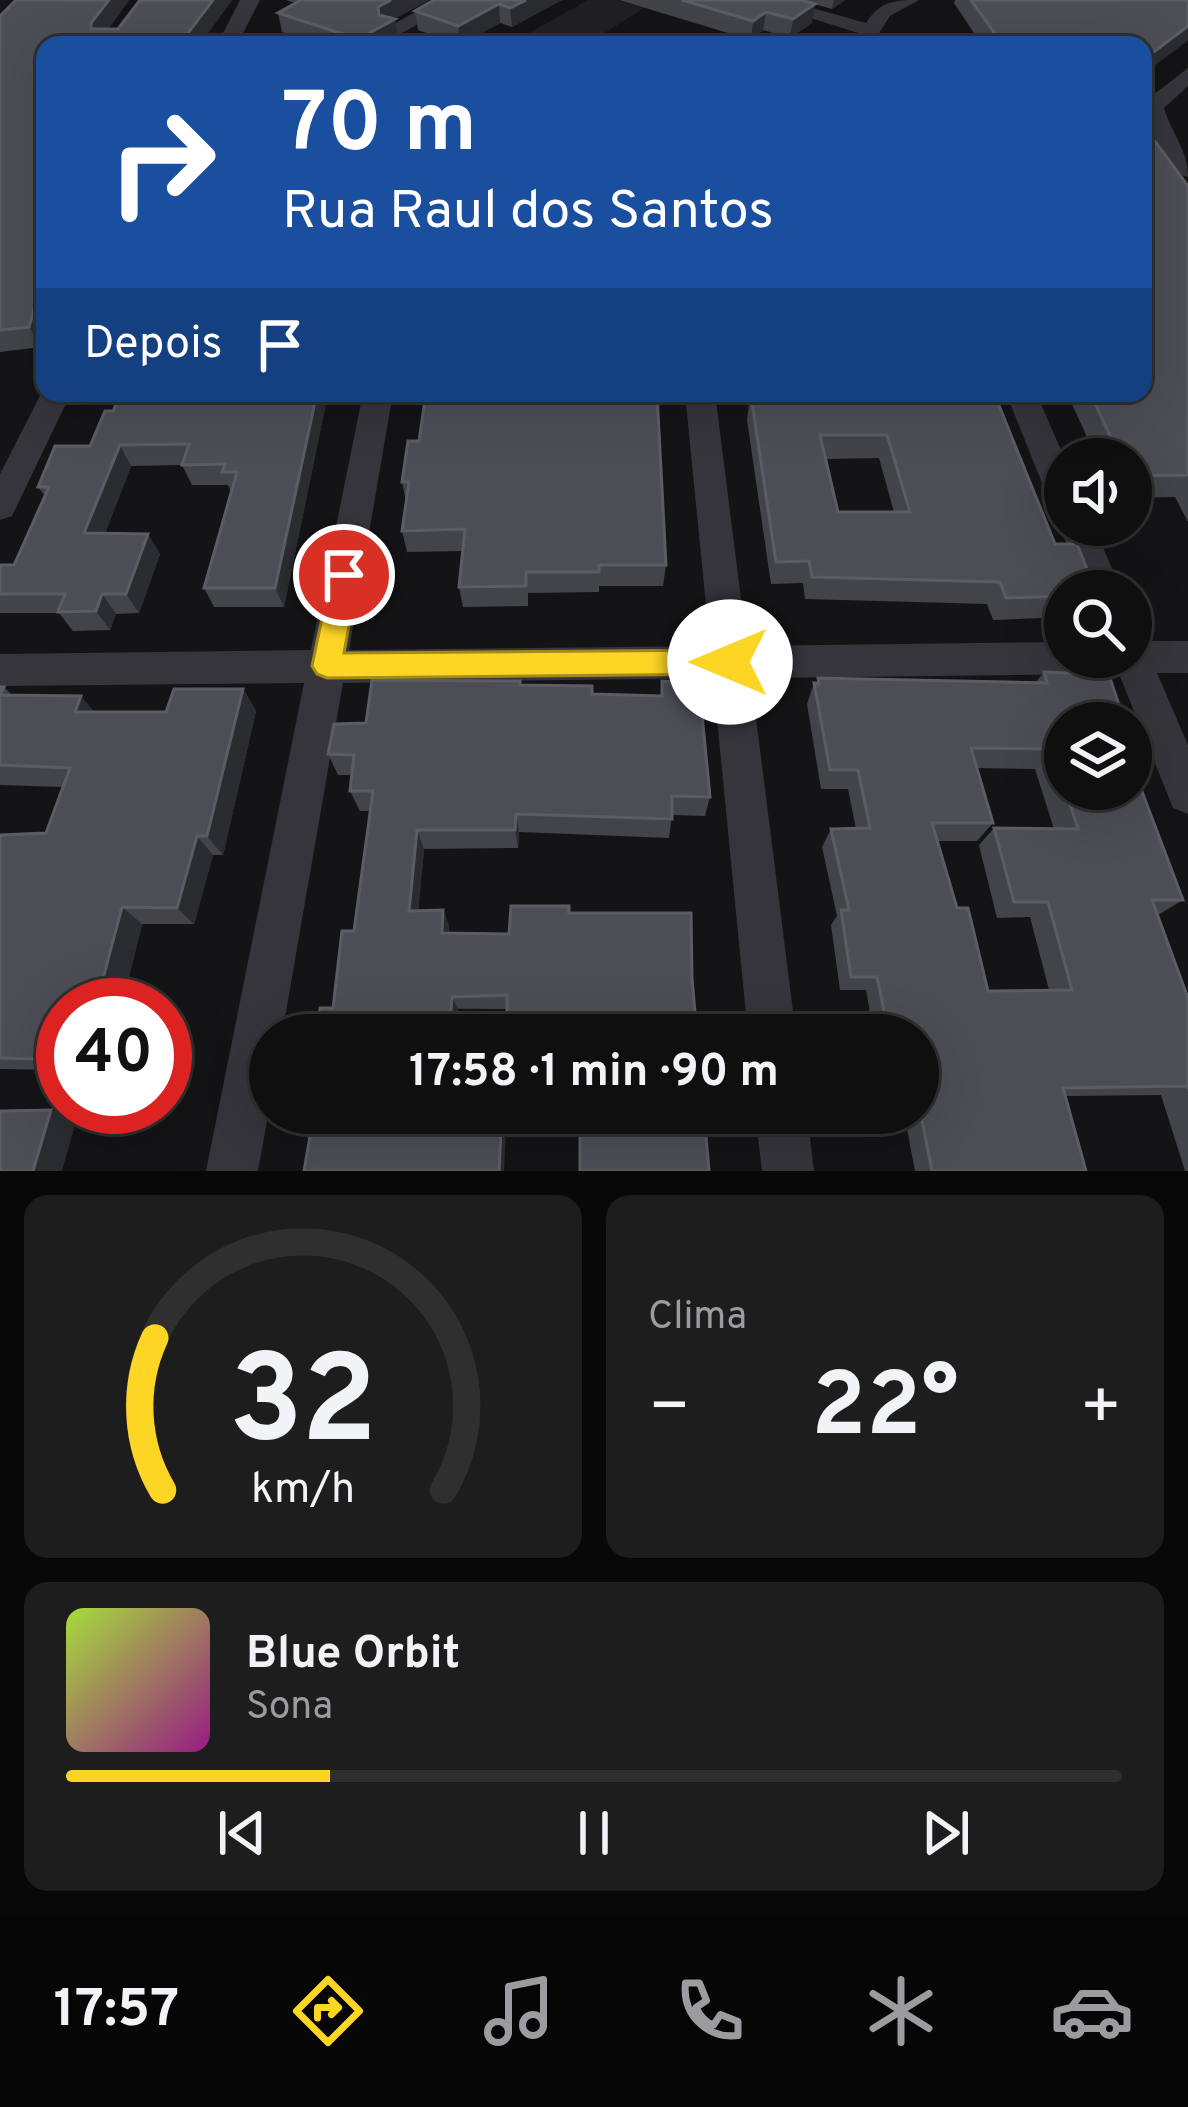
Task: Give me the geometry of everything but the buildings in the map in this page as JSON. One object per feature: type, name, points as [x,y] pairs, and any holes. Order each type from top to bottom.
[{"type":"street","points":[[232,36],[250,0]]},
{"type":"street","points":[[393,30],[452,0]]},
{"type":"street","points":[[763,0],[868,36]]},
{"type":"street","points":[[875,36],[883,12],[909,0]]},
{"type":"street","points":[[1188,74],[1152,107],[1157,127],[1188,170]]},
{"type":"street","points":[[0,507],[52,402]]},
{"type":"street","points":[[232,1171],[376,402]]},
{"type":"street","points":[[701,402],[770,1014]]},
{"type":"street","points":[[1026,402],[1044,447]]},
{"type":"street","points":[[1152,657],[1188,657]]},
{"type":"street","points":[[0,670],[1044,658]]},
{"type":"street","points":[[1140,678],[1188,794]]},
{"type":"street","points":[[784,1134],[788,1171]]},
{"type":"shaded area","points":[[588,0],[617,0],[644,8],[604,36],[524,36]]},
{"type":"route","points":[[344,575],[327,666],[730,662]]}]
